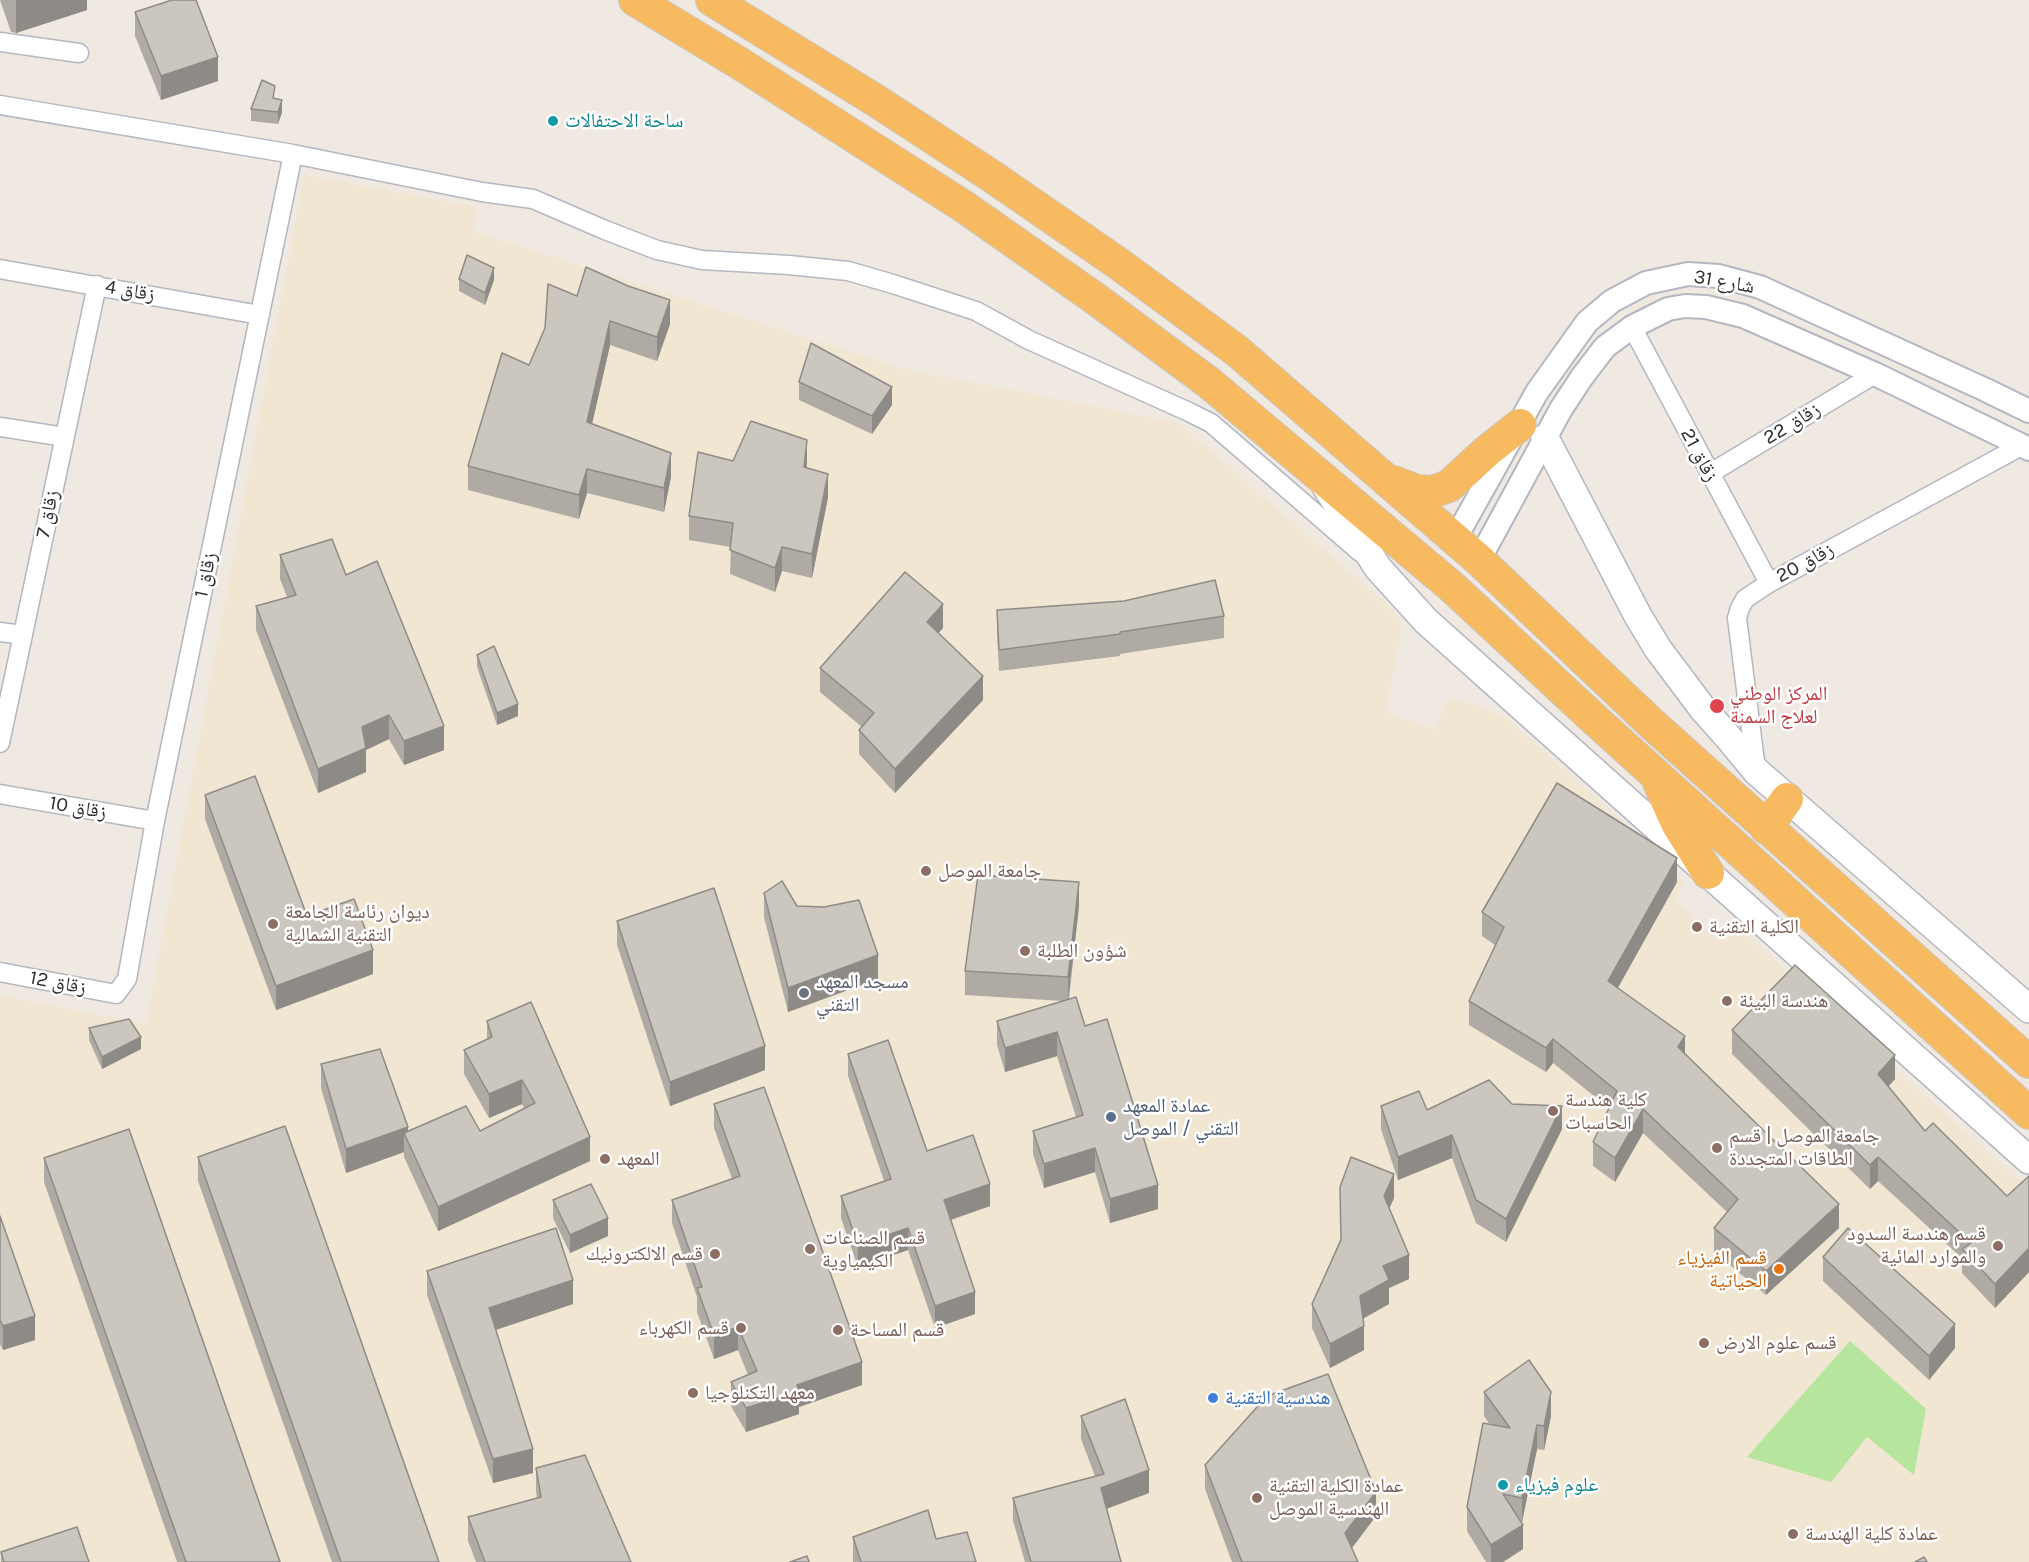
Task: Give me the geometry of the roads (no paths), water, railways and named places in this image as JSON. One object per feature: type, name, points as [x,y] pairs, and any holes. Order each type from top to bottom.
[{"type":"highway","points":[[635,0],[740,63],[982,219],[1209,382],[1452,587],[1593,718],[2029,1113]]},
{"type":"highway","points":[[712,0],[875,100],[990,175],[1119,264],[1237,351],[1479,560],[1652,724],[2029,1062]]},
{"type":"highway","points":[[1387,479],[1424,492],[1432,492],[1449,486],[1487,451],[1532,431]]},
{"type":"highway","points":[[1654,771],[1677,823],[1708,873]]},
{"type":"highway","points":[[1766,828],[1787,799]]},
{"type":"main road","points":[[1532,431],[1658,649],[1703,709],[1756,771],[2029,1009]]},
{"type":"main road","points":[[1322,479],[1378,568],[1426,621],[2029,1160]]},
{"type":"street","points":[[0,42],[79,53]]},
{"type":"street","points":[[0,105],[293,154],[482,192],[532,199],[657,250],[702,260],[789,265],[848,272],[893,284],[976,312],[1029,340],[1189,411],[1210,423],[1378,568]]},
{"type":"street","name":"زقاق 1","points":[[116,994],[127,979],[156,821],[293,154]]},
{"type":"street","name":"زقاق 4","points":[[0,269],[260,315]]},
{"type":"street","points":[[1685,306],[1688,274]]},
{"type":"street","name":"شارع 31","points":[[1479,560],[1532,431],[1537,392],[1587,322],[1612,301],[1646,284],[1688,274],[1719,276],[1760,287],[2029,411]]},
{"type":"street","name":"زقاق 7","points":[[0,743],[97,285]]},
{"type":"street","name":"شارع 31","points":[[1455,539],[1532,431],[1561,409],[1605,347],[1632,327],[1668,309],[1685,306],[1706,307],[1743,316],[1875,374],[2025,448]]},
{"type":"street","points":[[1829,354],[1841,324]]},
{"type":"street","name":"زقاق 21","points":[[1632,327],[1769,583]]},
{"type":"street","name":"زقاق 22","points":[[1709,474],[1875,374]]},
{"type":"street","points":[[1537,392],[1561,409]]},
{"type":"street","points":[[0,427],[65,437]]},
{"type":"street","name":"زقاق 20","points":[[1756,771],[1737,618],[1745,599],[1769,583],[2025,448]]},
{"type":"street","points":[[0,632],[23,635]]},
{"type":"street","name":"زقاق 10","points":[[0,794],[156,821]]},
{"type":"street","name":"زقاق 12","points":[[0,972],[116,994]]},
{"type":"place","name":"ساحة الاحتفالات","points":[[553,121]]},
{"type":"place","name":"المركز الوطني لعلاج السمنة","points":[[1717,706]]},
{"type":"place","name":"جامعة الموصل","points":[[926,871]]},
{"type":"place","name":"ديوان رئاسة الجامعة التقنية الشمالية","points":[[273,924]]},
{"type":"place","name":"الكلية التقنية","points":[[1697,927]]},
{"type":"place","name":"شؤون الطلبة","points":[[1025,951]]},
{"type":"place","name":"مسجد المعهد التقني","points":[[804,993]]},
{"type":"place","name":"هندسة البيئة","points":[[1727,1001]]},
{"type":"place","name":"كلية هندسة الحاسبات","points":[[1553,1111]]},
{"type":"place","name":"عمادة المعهد التقني / الموصل","points":[[1111,1117]]},
{"type":"place","name":"جامعة الموصل | قسم الطاقات المتجددة","points":[[1717,1148]]},
{"type":"place","name":"المعهد","points":[[605,1159]]},
{"type":"place","name":"قسم هندسة السدود والموارد المائية","points":[[1998,1246]]},
{"type":"place","name":"قسم الصناعات الكيمياوية","points":[[810,1249]]},
{"type":"place","name":"قسم الالكترونيك","points":[[715,1254]]},
{"type":"place","name":"قسم الفيزياء الحياتية","points":[[1779,1269]]},
{"type":"place","name":"قسم الكهرباء","points":[[741,1328]]},
{"type":"place","name":"قسم المساحة","points":[[838,1330]]},
{"type":"place","name":"قسم علوم الارض","points":[[1704,1343]]},
{"type":"place","name":"معهد التكنلوجيا","points":[[693,1393]]},
{"type":"place","name":"هندسية التقنية","points":[[1213,1398]]},
{"type":"place","name":"علوم فيزياء","points":[[1503,1485]]},
{"type":"place","name":"عمادة الكلية التقنية الهندسية الموصل","points":[[1257,1498]]},
{"type":"place","name":"عمادة كلية الهندسة","points":[[1793,1534]]}]
